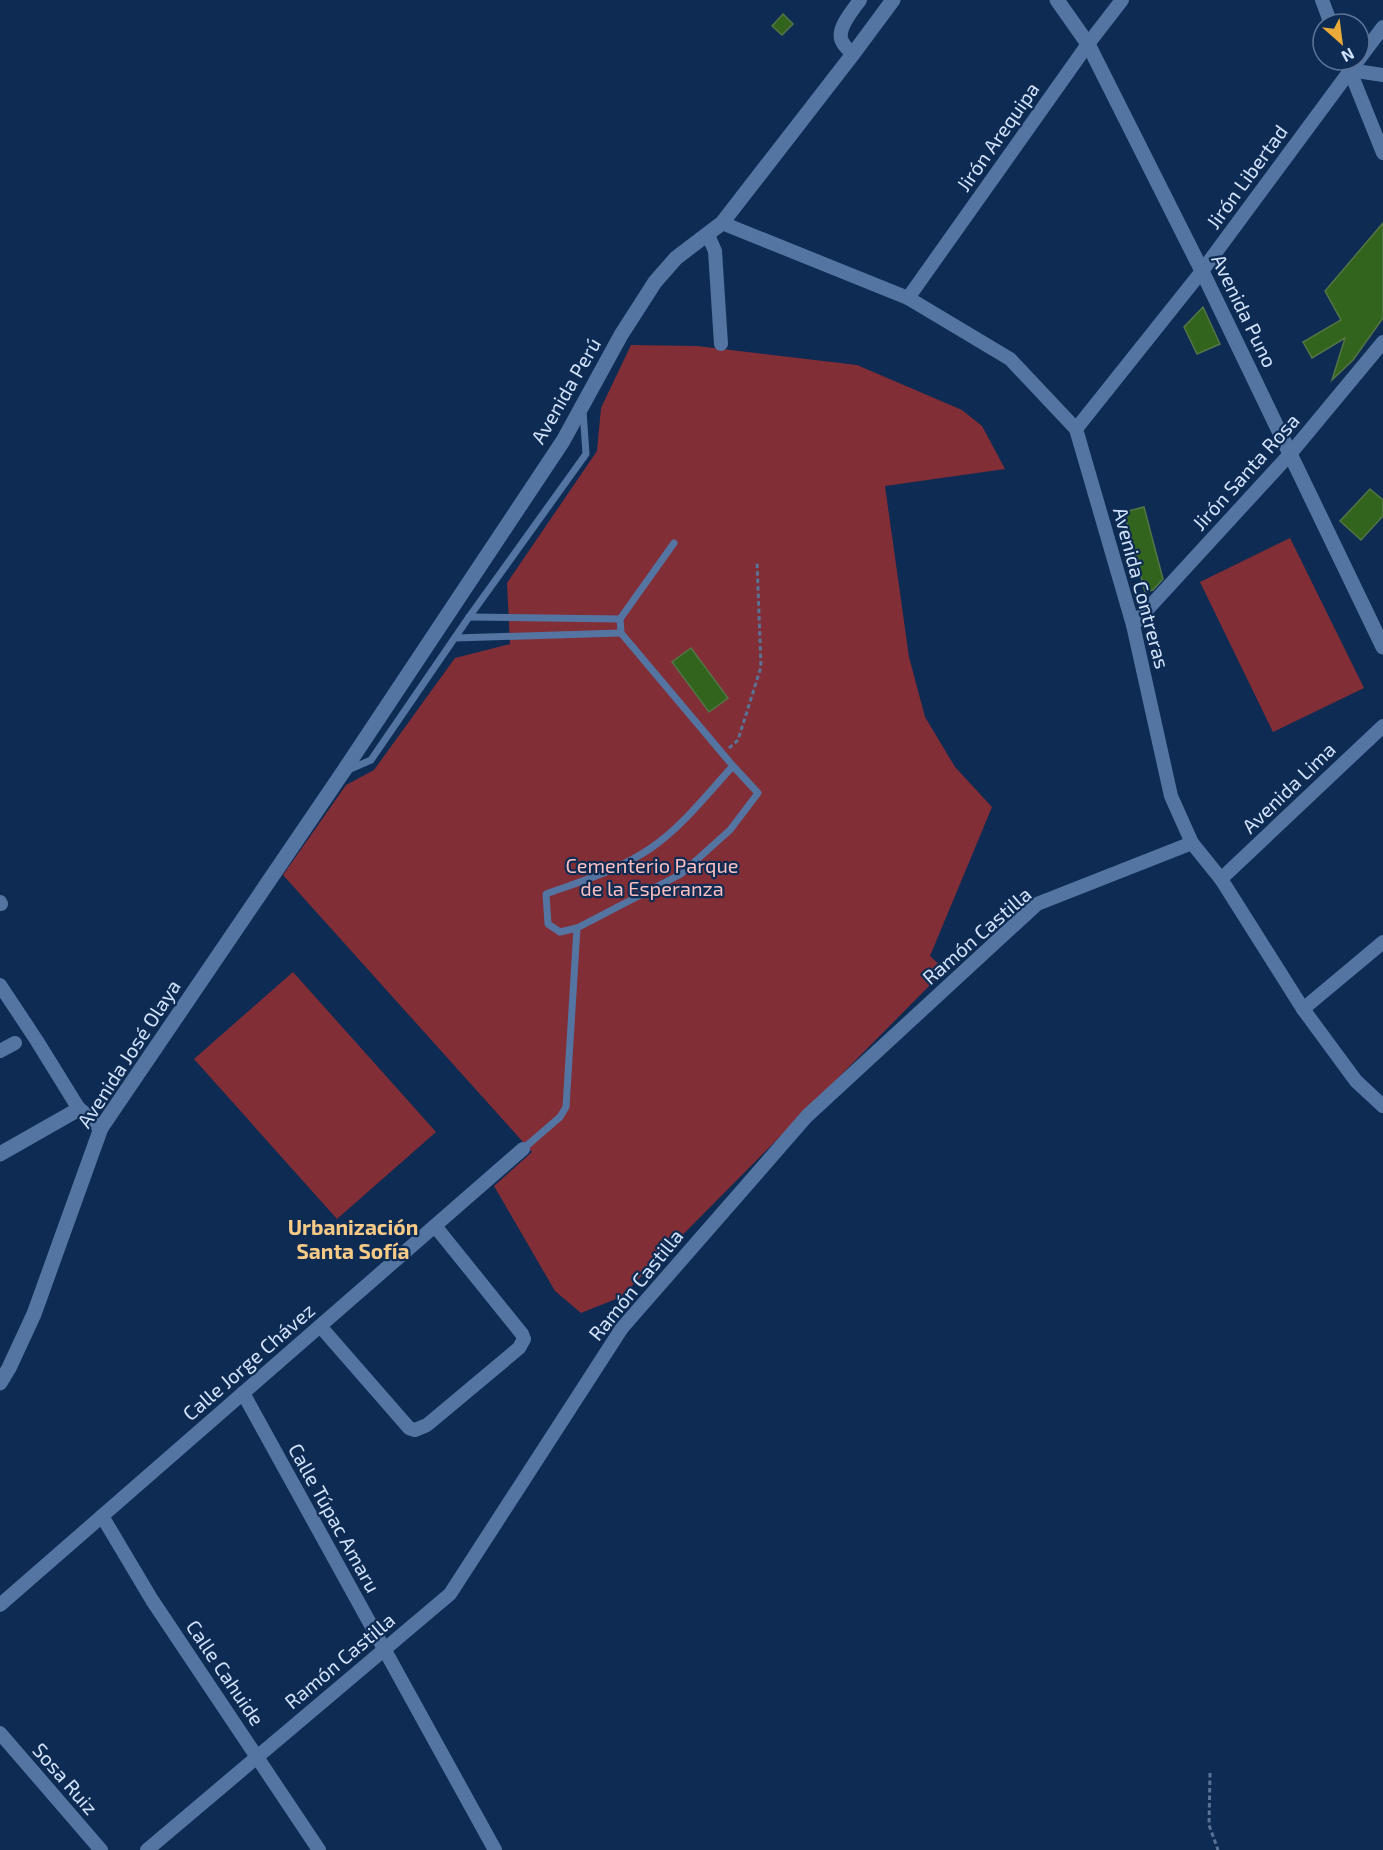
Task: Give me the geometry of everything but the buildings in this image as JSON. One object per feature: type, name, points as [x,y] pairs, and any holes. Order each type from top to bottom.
[{"type":"main road","name":"Avenida Perú","points":[[343,772],[563,441],[621,335],[655,282],[676,258],[722,223],[893,0]]},
{"type":"main road","name":"Avenida Puno","points":[[1057,0],[1088,44],[1202,272],[1383,647]]},
{"type":"main road","name":"Avenida José Olaya","points":[[0,1383],[34,1314],[101,1128],[343,772]]},
{"type":"main road","points":[[0,1154],[79,1109],[101,1128]]},
{"type":"street","points":[[853,54],[842,43],[840,37],[842,29],[860,0]]},
{"type":"street","name":"Jirón Arequipa","points":[[908,297],[1088,44],[1122,0]]},
{"type":"street","name":"Jirón Libertad","points":[[1371,41],[1383,27]]},
{"type":"street","name":"Jirón Libertad","points":[[1076,429],[1202,272],[1346,72]]},
{"type":"street","points":[[1356,72],[1383,153]]},
{"type":"street","name":"Avenida Contreras","points":[[722,223],[908,297],[1010,359],[1076,429],[1133,625],[1171,796],[1192,843],[1221,879],[1303,1009],[1356,1081],[1383,1106]]},
{"type":"street","points":[[708,235],[715,251],[721,344]]},
{"type":"street","name":"Jirón Santa Rosa","points":[[1133,625],[1290,454],[1383,342]]},
{"type":"street","name":"Avenida Lima","points":[[1221,879],[1383,726]]},
{"type":"street","name":"Ramón Castilla","points":[[147,1850],[450,1594],[622,1328],[807,1116],[1037,904],[1192,843]]},
{"type":"street","points":[[1303,1009],[1383,942]]},
{"type":"street","points":[[0,986],[79,1109]]},
{"type":"street","points":[[0,1051],[15,1043]]},
{"type":"street","name":"Calle Jorge Chávez","points":[[0,1605],[523,1149]]},
{"type":"street","points":[[320,1326],[409,1428],[416,1430],[427,1425],[519,1348],[524,1339],[522,1334],[435,1226]]},
{"type":"street","name":"Calle Túpac Amaru","points":[[243,1393],[495,1850]]},
{"type":"street","name":"Calle Cahuide","points":[[102,1516],[152,1600],[319,1850]]},
{"type":"street","name":"Sosa Ruiz","points":[[0,1733],[101,1850]]},
{"type":"lane","points":[[343,772],[371,760],[469,617],[586,454],[583,406]]},
{"type":"lane","points":[[674,543],[620,619],[621,633],[722,754],[758,793],[730,830],[681,874],[577,928],[560,932],[548,924],[546,894],[614,870],[652,848],[733,766]]},
{"type":"lane","points":[[469,617],[620,619]]},
{"type":"lane","points":[[455,638],[621,633]]},
{"type":"lane","points":[[523,1149],[560,1117],[566,1107],[577,928]]},
{"type":"path","points":[[722,754],[738,740],[761,667],[757,562]]},
{"type":"path","points":[[1210,1773],[1209,1826],[1218,1850]]},
{"type":"green space","name":"Cementerio Parque de la Esperanza","points":[[631,345],[697,346],[857,365],[962,410],[982,426],[1005,469],[885,486],[909,657],[925,717],[955,767],[992,807],[930,956],[945,970],[621,1297],[581,1313],[555,1291],[494,1186],[532,1152],[283,875],[346,785],[374,770],[455,658],[510,644],[507,583],[597,451],[601,408]]},
{"type":"green space","points":[[1290,538],[1364,688],[1273,732],[1200,582]]},
{"type":"green space","points":[[293,972],[436,1132],[337,1219],[194,1059]]},
{"type":"district","name":"Urbanización Santa Sofía","points":[[353,1240]]}]
